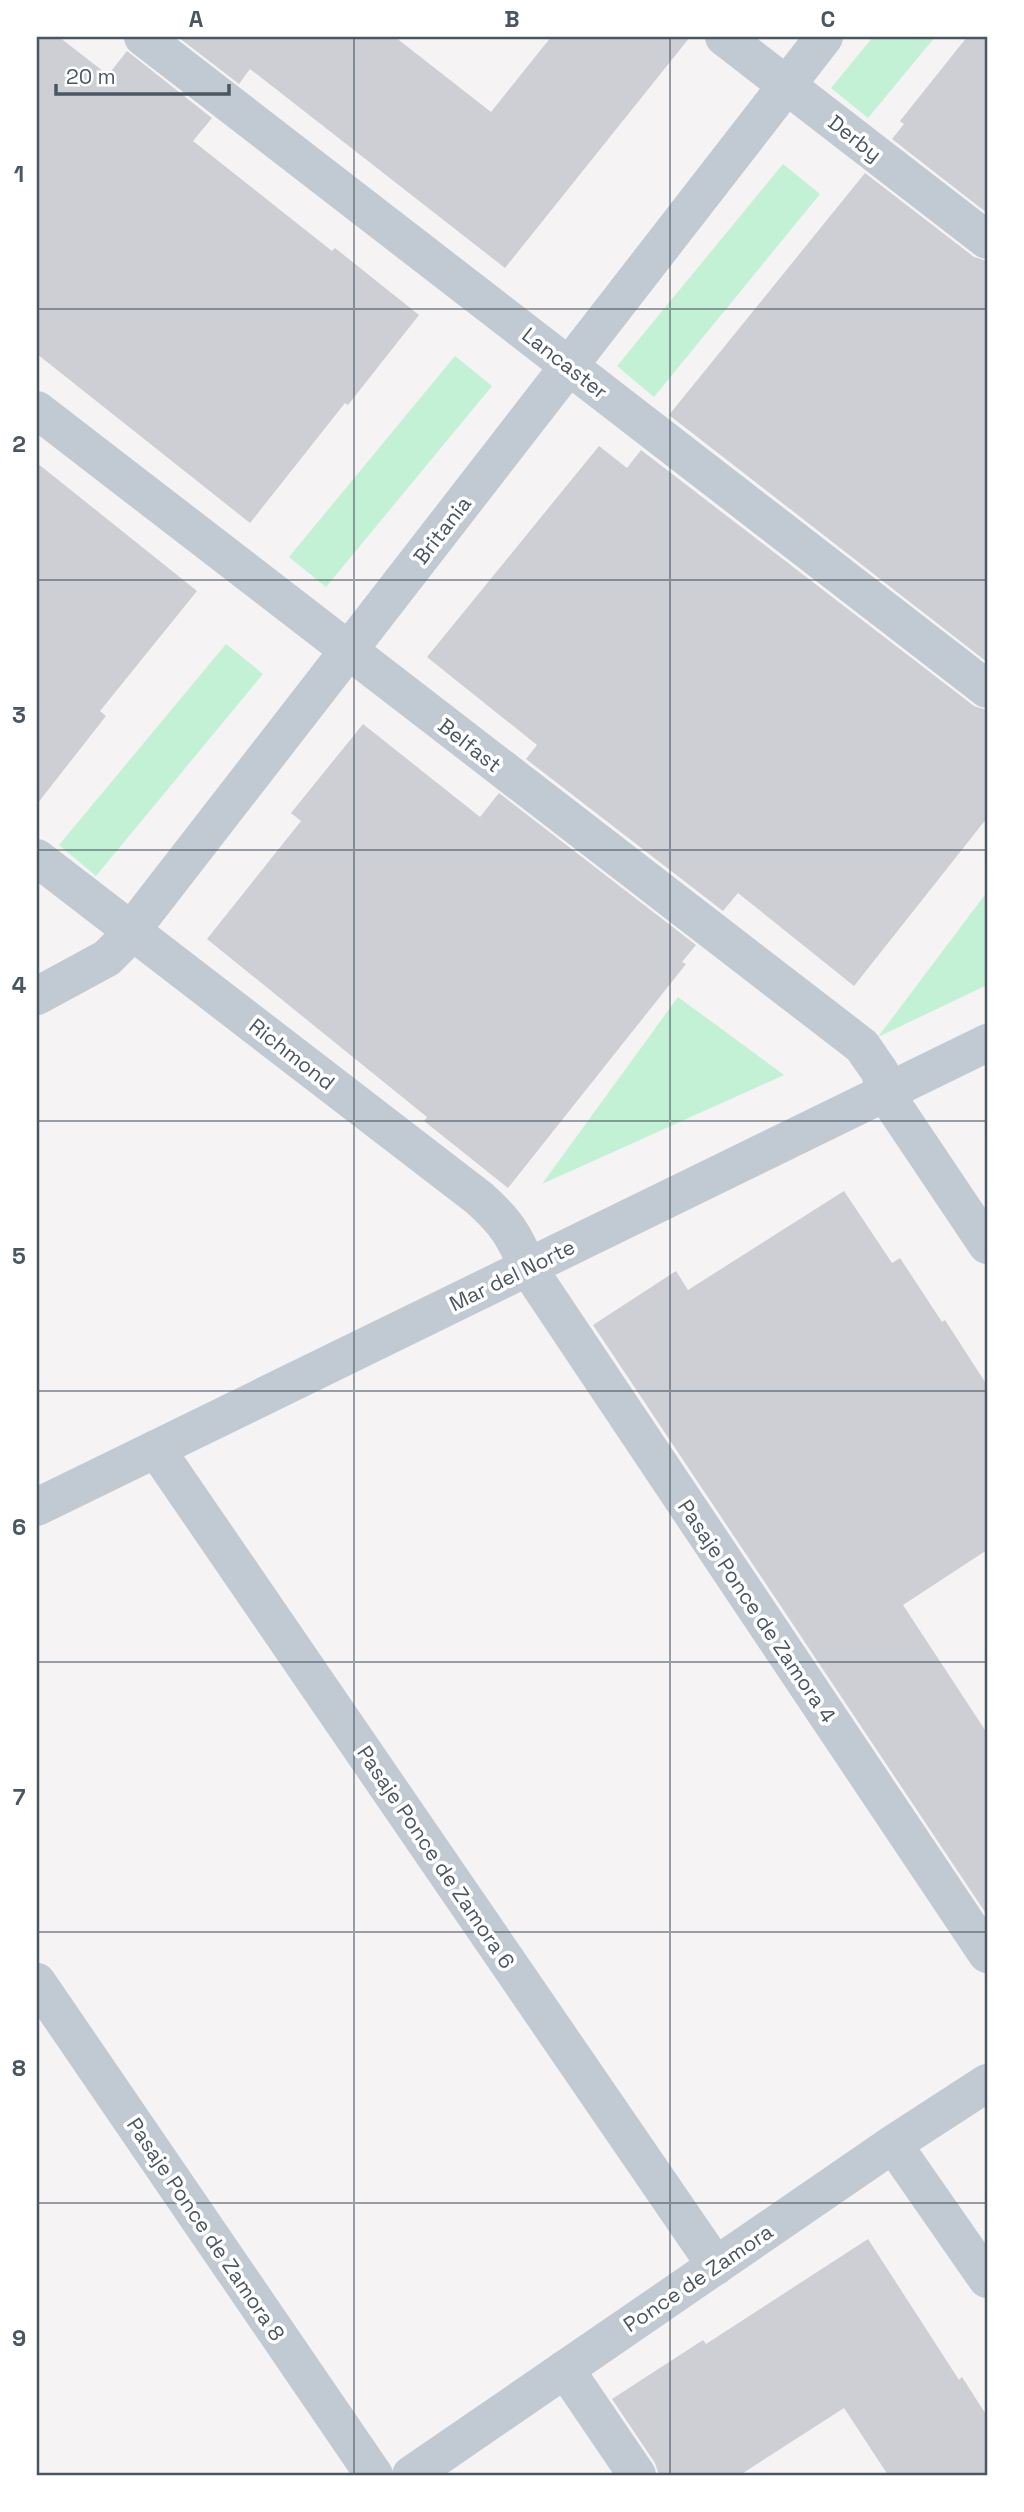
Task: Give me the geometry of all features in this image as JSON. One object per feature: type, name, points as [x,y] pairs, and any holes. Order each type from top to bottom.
[{"type":"street","name":"Lancaster","points":[[143,37],[987,689]]},
{"type":"street","name":"Derby","points":[[724,37],[987,240]]},
{"type":"street","name":"Britania","points":[[37,996],[107,958],[132,931],[824,37]]},
{"type":"street","name":"Belfast","points":[[37,410],[862,1046],[880,1072],[886,1093],[987,1245]]},
{"type":"street","name":"Richmond","points":[[37,858],[480,1198],[502,1219],[516,1238],[528,1268]]},
{"type":"street","name":"Mar del Norte","points":[[37,1507],[987,1043]]},
{"type":"street","name":"Pasaje Ponce de Zamora 4","points":[[528,1268],[987,1954]]},
{"type":"street","name":"Pasaje Ponce de Zamora 6","points":[[156,1449],[716,2266]]},
{"type":"street","name":"Pasaje Ponce de Zamora 8","points":[[37,1982],[374,2475]]},
{"type":"street","name":"Ponce de Zamora","points":[[411,2475],[893,2144],[987,2083]]},
{"type":"street","points":[[893,2144],[987,2279]]},
{"type":"street","points":[[565,2369],[637,2475]]},
{"type":"green space","points":[[873,37],[935,37],[868,118],[831,88]]},
{"type":"green space","points":[[783,164],[820,194],[654,397],[617,366]]},
{"type":"green space","points":[[455,356],[492,386],[326,587],[289,557]]},
{"type":"green space","points":[[226,644],[263,674],[96,876],[59,845]]},
{"type":"green space","points":[[987,892],[987,985],[878,1037]]},
{"type":"green space","points":[[678,997],[784,1075],[542,1184]]},
{"type":"building","points":[[37,37],[59,37],[108,75],[127,51],[212,118],[193,141],[332,251],[335,248],[419,315],[250,523],[37,354]]},
{"type":"building","points":[[178,37],[395,37],[491,112],[551,37],[690,37],[505,268],[250,69],[239,84]]},
{"type":"building","points":[[967,37],[987,37],[987,213],[892,139],[904,124],[900,121]]},
{"type":"building","points":[[865,173],[974,257],[987,261],[987,662],[669,415]]},
{"type":"building","points":[[599,446],[627,468],[641,450],[974,706],[987,710],[987,818],[854,986],[738,893],[723,911],[526,759],[537,745],[427,657]]},
{"type":"building","points":[[37,463],[197,591],[100,711],[106,716],[37,804]]},
{"type":"building","points":[[363,724],[480,817],[499,793],[696,945],[682,962],[686,964],[508,1188],[424,1121],[427,1117],[207,939],[301,821],[291,813]]},
{"type":"building","points":[[844,1191],[892,1263],[900,1258],[987,1385],[987,1550],[903,1605],[987,1733],[987,1915],[593,1325],[676,1271],[688,1290]]},
{"type":"building","points":[[868,2239],[959,2380],[962,2377],[987,2416],[987,2475],[888,2475],[844,2408],[740,2475],[659,2475],[655,2463],[612,2399],[703,2340],[706,2344]]}]
